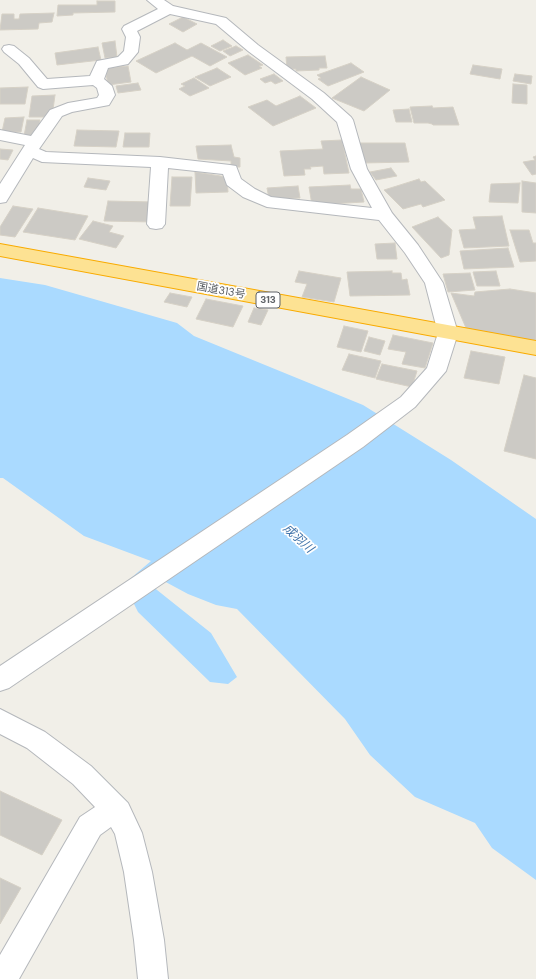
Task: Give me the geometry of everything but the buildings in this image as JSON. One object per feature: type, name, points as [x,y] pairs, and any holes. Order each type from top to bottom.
[{"type":"highway","name":"国道313号","points":[[0,250],[536,348]]},
{"type":"street","points":[[0,680],[355,441],[408,402],[436,371],[448,333],[434,283],[412,249],[384,215],[359,169],[344,120],[318,96],[253,48],[221,21],[168,9],[154,0]]},
{"type":"street","points":[[96,80],[102,64],[123,61],[131,52],[133,37],[130,29],[168,9]]},
{"type":"street","points":[[0,198],[32,146],[56,113],[68,108],[102,102],[107,95],[104,86],[96,80],[43,84],[24,61],[9,48]]},
{"type":"street","points":[[0,135],[32,146],[42,157],[160,162],[230,170],[233,181],[249,193],[267,202],[384,215]]},
{"type":"street","points":[[156,224],[160,162]]},
{"type":"street","points":[[0,721],[36,740],[82,775],[118,812],[128,833],[138,872],[150,940],[153,979]]},
{"type":"street","points":[[3,979],[90,826],[103,817],[118,812]]},
{"type":"water","name":"成羽川","points":[[0,278],[45,285],[177,323],[194,336],[363,405],[451,460],[536,519],[536,880],[492,848],[475,823],[415,797],[370,755],[345,719],[237,609],[216,605],[188,594],[149,573],[142,578],[211,633],[237,677],[228,684],[210,682],[138,612],[124,584],[151,561],[84,536],[3,478],[0,478]]}]
